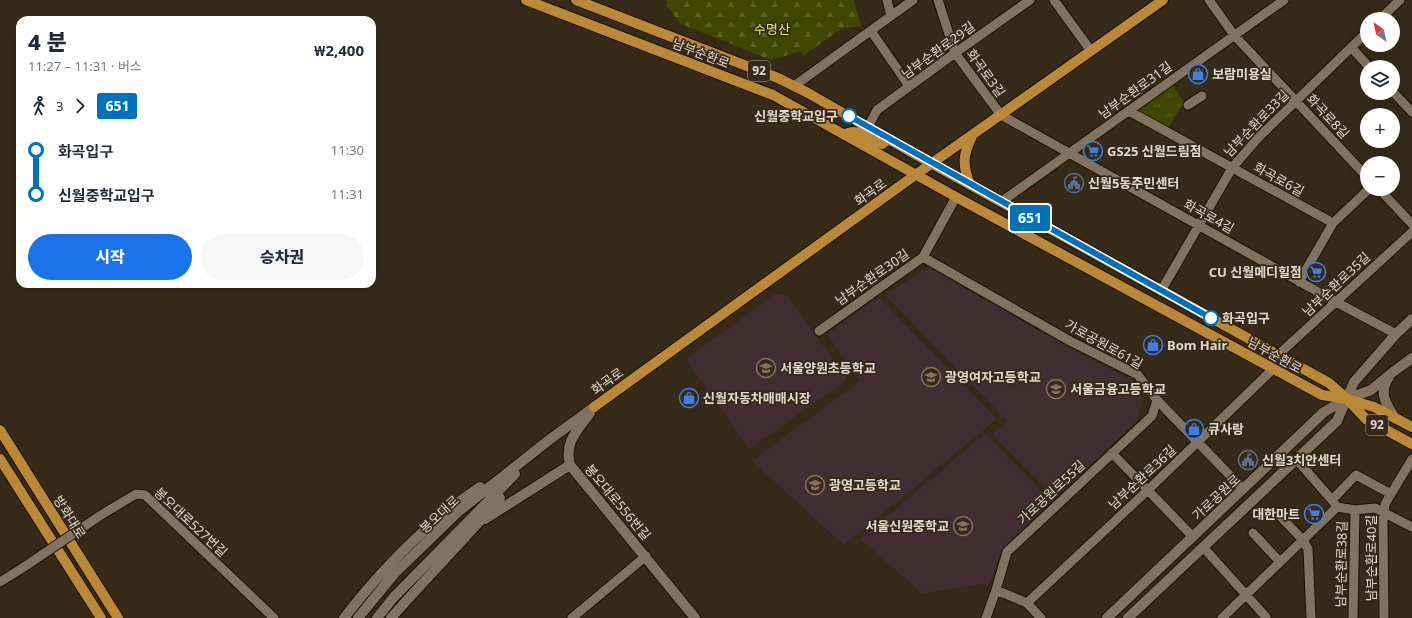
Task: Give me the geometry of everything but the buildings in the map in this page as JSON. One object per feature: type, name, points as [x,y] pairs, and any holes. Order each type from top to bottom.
[{"type":"main road","name":"남부순환로","points":[[526,0],[773,95],[958,198],[1322,395],[1347,399],[1374,407],[1412,427]]},
{"type":"main road","name":"남부순환로","points":[[576,0],[778,78],[794,86],[1329,383],[1366,419],[1412,444]]},
{"type":"main road","name":"화곡로","points":[[594,407],[916,174],[1163,0]]},
{"type":"main road","points":[[844,135],[854,131],[862,133],[882,144],[886,141],[885,137]]},
{"type":"main road","points":[[970,185],[965,172],[964,156],[972,136]]},
{"type":"main road","points":[[958,198],[958,190],[962,188],[980,196],[986,193]]},
{"type":"main road","name":"방화대로","points":[[0,430],[118,618]]},
{"type":"main road","points":[[0,459],[100,618]]},
{"type":"street","points":[[886,0],[891,16]]},
{"type":"street","points":[[794,86],[913,0]]},
{"type":"street","name":"화곡로3길","points":[[938,0],[955,52],[1000,115]]},
{"type":"street","name":"남부순환로29길","points":[[868,127],[877,110],[955,52],[1030,0]]},
{"type":"street","points":[[1054,0],[1092,51]]},
{"type":"street","name":"화곡로8길","points":[[1209,0],[1234,35],[1360,170]]},
{"type":"street","name":"남부순환로31길","points":[[1001,202],[1284,0]]},
{"type":"street","points":[[1387,12],[1400,0]]},
{"type":"street","points":[[871,31],[909,86]]},
{"type":"street","name":"남부순환로33길","points":[[1161,291],[1232,168],[1258,138],[1360,39]]},
{"type":"street","points":[[1351,47],[1363,60]]},
{"type":"street","points":[[1188,105],[1202,96]]},
{"type":"street","points":[[1400,99],[1412,112]]},
{"type":"street","name":"화곡로6길","points":[[1129,111],[1332,223]]},
{"type":"street","name":"화곡로4길","points":[[1000,115],[1299,282],[1396,334]]},
{"type":"street","points":[[1299,282],[1332,223],[1361,196]]},
{"type":"street","points":[[1386,196],[1412,224]]},
{"type":"street","name":"남부순환로30길","points":[[818,331],[924,257],[958,198]]},
{"type":"street","name":"남부순환로35길","points":[[1278,355],[1412,232]]},
{"type":"street","name":"가로공원로61길","points":[[924,257],[1070,341],[1138,375],[1157,400],[1243,490]]},
{"type":"street","name":"가로공원로","points":[[1128,618],[1337,421],[1354,382],[1396,334],[1412,319]]},
{"type":"street","name":"가로공원로","points":[[1107,618],[1324,412],[1347,399],[1370,390],[1412,358]]},
{"type":"street","name":"남부순환로36길","points":[[1027,603],[1148,490],[1273,369]]},
{"type":"street","points":[[1392,372],[1385,382],[1383,391],[1387,406],[1395,418]]},
{"type":"street","name":"가로공원로55길","points":[[986,618],[1007,552],[1152,416],[1157,400]]},
{"type":"street","points":[[478,523],[513,503],[570,465],[568,457],[569,446],[572,438],[594,407]]},
{"type":"street","name":"봉오대로","points":[[358,618],[394,574],[459,511],[549,440],[594,407]]},
{"type":"street","points":[[391,618],[478,523],[549,440]]},
{"type":"street","points":[[344,618],[356,602],[397,557],[454,505],[549,440]]},
{"type":"street","name":"봉오대로","points":[[377,618],[393,598],[549,440]]},
{"type":"street","points":[[1112,453],[1193,537]]},
{"type":"street","points":[[1296,459],[1335,503],[1355,510],[1375,508],[1412,528]]},
{"type":"street","name":"남부순환로40길","points":[[1384,618],[1385,504],[1412,459]]},
{"type":"street","name":"봉오대로556번길","points":[[570,465],[646,556],[695,618]]},
{"type":"street","points":[[1222,618],[1303,540],[1335,503],[1356,475],[1391,494]]},
{"type":"street","name":"봉오대로527번길","points":[[0,582],[101,515],[136,494],[145,495],[274,618]]},
{"type":"street","name":"남부순환로38길","points":[[1353,618],[1355,510]]},
{"type":"street","points":[[1277,513],[1303,540],[1308,549],[1311,618]]},
{"type":"street","points":[[1252,533],[1280,562]]},
{"type":"street","points":[[1203,547],[1266,617]]},
{"type":"street","name":"봉오대로556번길","points":[[572,618],[646,556]]},
{"type":"street","points":[[996,590],[1027,603],[1041,618]]},
{"type":"shaded area","name":"서울금융고등학교","points":[[928,267],[1068,347],[1132,380],[1143,398],[1137,421],[1055,498],[992,434],[1007,421],[885,295]]},
{"type":"shaded area","name":"서울양원초등학교","points":[[775,294],[787,296],[846,377],[845,382],[749,449],[686,359]]},
{"type":"shaded area","points":[[879,297],[997,419],[844,545],[752,461],[860,381],[827,334]]},
{"type":"shaded area","points":[[985,434],[1051,501],[1002,550],[990,583],[923,594],[860,539]]},
{"type":"green space","name":"수명산","points":[[667,0],[854,0],[861,26],[841,29],[804,55],[801,51],[771,60],[681,24],[667,6]]},
{"type":"green space","points":[[1172,84],[1184,102],[1168,129],[1135,110]]},
{"type":"bus line","name":"651","points":[[849,116],[970,185],[1211,318]]},
{"type":"place","name":"보람미용실","points":[[1198,74]]},
{"type":"place","name":"신월중학교입구","points":[[849,116]]},
{"type":"place","name":"GS25 신월드림점","points":[[1093,151]]},
{"type":"place","name":"신월5동주민센터","points":[[1074,183]]},
{"type":"place","name":"CU 신월메디힐점","points":[[1316,272]]},
{"type":"place","name":"화곡입구","points":[[1211,318]]},
{"type":"place","name":"Bom Hair","points":[[1153,345]]},
{"type":"place","name":"서울양원초등학교","points":[[766,368]]},
{"type":"place","name":"광영여자고등학교","points":[[931,377]]},
{"type":"place","name":"서울금융고등학교","points":[[1056,389]]},
{"type":"place","name":"신월자동차매매시장","points":[[689,398]]},
{"type":"place","name":"큐사랑","points":[[1194,429]]},
{"type":"place","name":"신월3치안센터","points":[[1248,460]]},
{"type":"place","name":"광영고등학교","points":[[815,485]]},
{"type":"place","name":"대한마트","points":[[1314,514]]},
{"type":"place","name":"서울신원중학교","points":[[963,526]]}]
